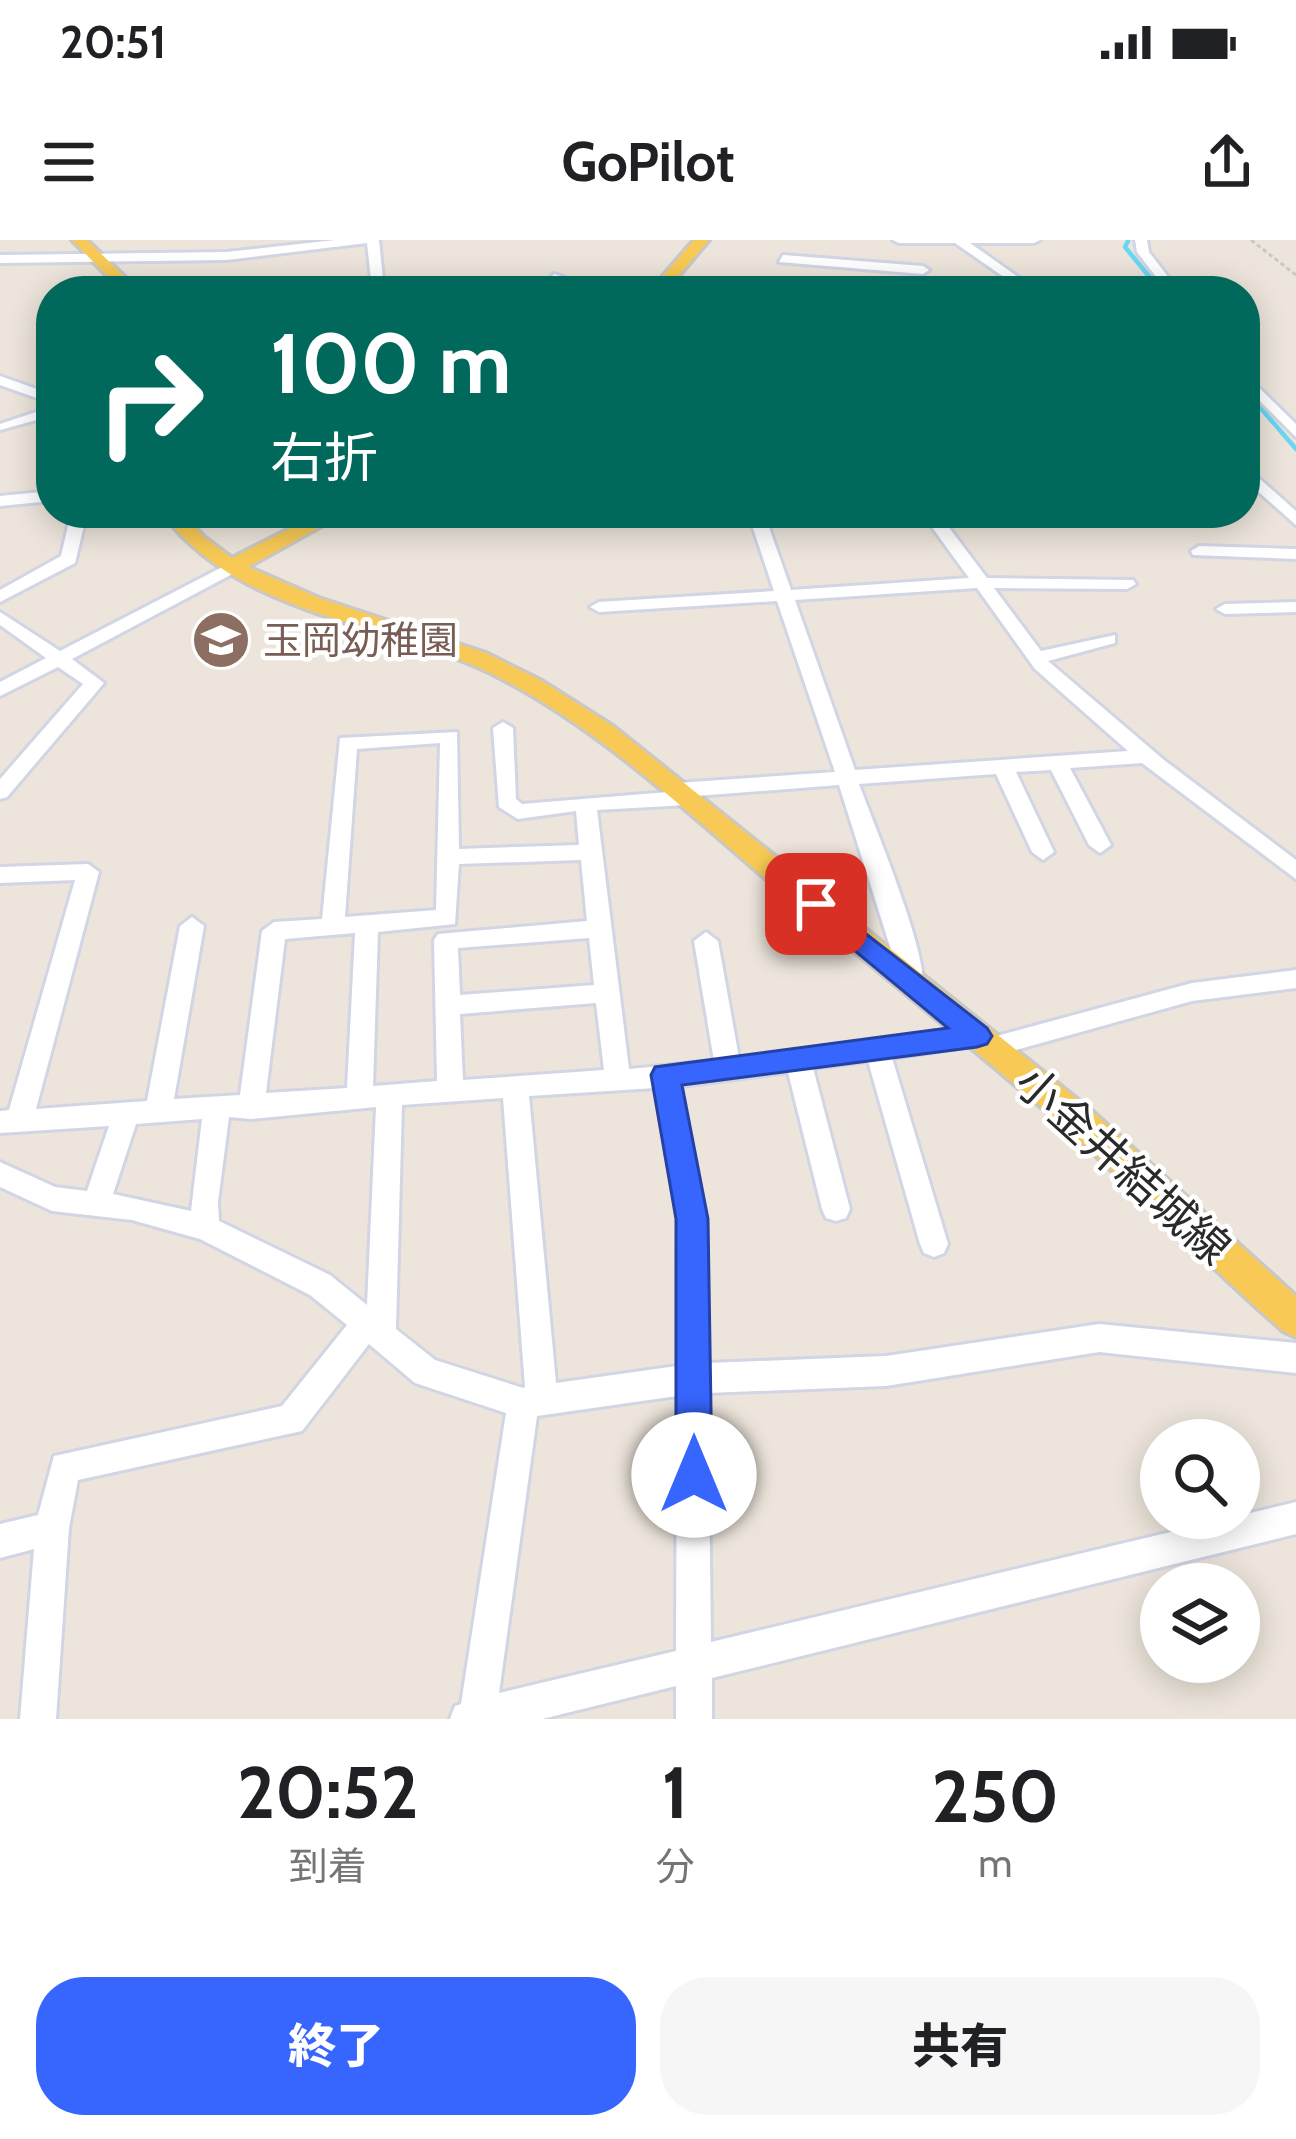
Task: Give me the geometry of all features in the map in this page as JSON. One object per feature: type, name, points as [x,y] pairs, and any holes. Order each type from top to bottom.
[{"type":"main road","points":[[79,240],[116,276]]},
{"type":"main road","points":[[671,276],[701,240]]},
{"type":"main road","name":"小金井結城線","points":[[183,528],[232,567],[482,659],[561,702],[682,794],[1079,1120],[1296,1319]]},
{"type":"main road","points":[[232,567],[306,528]]},
{"type":"street","points":[[0,259],[244,255],[369,240],[376,276]]},
{"type":"street","points":[[899,240],[1034,240]]},
{"type":"street","points":[[1141,240],[1143,252],[1161,276]]},
{"type":"street","points":[[958,241],[1010,276]]},
{"type":"street","points":[[921,276],[932,242]]},
{"type":"street","points":[[782,259],[923,270]]},
{"type":"street","points":[[0,380],[36,393]]},
{"type":"street","points":[[1260,394],[1296,433]]},
{"type":"street","points":[[5,427],[36,417]]},
{"type":"street","points":[[1260,485],[1296,520]]},
{"type":"street","points":[[1260,490],[1266,491]]},
{"type":"street","points":[[0,501],[36,497]]},
{"type":"street","points":[[0,597],[69,560],[76,528]]},
{"type":"street","points":[[761,528],[907,952],[913,984]]},
{"type":"street","points":[[941,528],[1037,658],[1147,756],[1296,872]]},
{"type":"street","points":[[1199,551],[1296,554]]},
{"type":"street","points":[[0,690],[232,567]]},
{"type":"street","points":[[599,607],[980,583],[1127,584]]},
{"type":"street","points":[[1225,609],[1296,607]]},
{"type":"street","points":[[0,616],[94,683],[0,791]]},
{"type":"street","points":[[1037,658],[1109,639]]},
{"type":"street","points":[[503,728],[506,802],[518,812],[1147,756]]},
{"type":"street","points":[[251,1108],[274,931],[447,918],[450,736],[346,743],[332,926]]},
{"type":"street","points":[[1058,764],[1100,845]]},
{"type":"street","points":[[1004,768],[1043,851]]},
{"type":"street","points":[[586,803],[618,1080]]},
{"type":"street","points":[[448,857],[592,853]]},
{"type":"street","points":[[0,875],[88,872],[10,1121],[618,1080],[984,1042],[1192,992],[1296,979]]},
{"type":"street","points":[[359,1100],[368,924]]},
{"type":"street","points":[[158,1114],[193,926]]},
{"type":"street","points":[[450,1092],[446,940],[599,928]]},
{"type":"street","points":[[706,941],[728,1070]]},
{"type":"street","points":[[448,1005],[608,993]]},
{"type":"street","points":[[877,1050],[934,1244]]},
{"type":"street","points":[[798,1060],[836,1209]]},
{"type":"street","points":[[666,1075],[692,1219],[694,1719]]},
{"type":"street","points":[[515,1087],[532,1402],[474,1718],[1296,1518]]},
{"type":"street","points":[[38,1719],[52,1528],[65,1467],[291,1420],[374,1329],[389,1097]]},
{"type":"street","points":[[206,1228],[204,1202],[217,1106]]},
{"type":"street","points":[[96,1204],[126,1115]]},
{"type":"street","points":[[0,1174],[52,1199],[132,1208],[206,1228],[320,1285],[426,1372],[532,1402],[694,1379],[886,1371],[1100,1338],[1296,1358]]},
{"type":"street","points":[[0,1541],[52,1528]]},
{"type":"path","points":[[1251,240],[1296,274]]},
{"type":"waterway","points":[[1128,241],[1125,247],[1149,276]]},
{"type":"waterway","points":[[1260,407],[1296,449]]},
{"type":"place","name":"玉岡幼稚園","points":[[221,640]]},
{"type":"route","points":[[694,1475],[692,1219],[666,1075],[688,1076],[977,1036],[816,904]]}]
